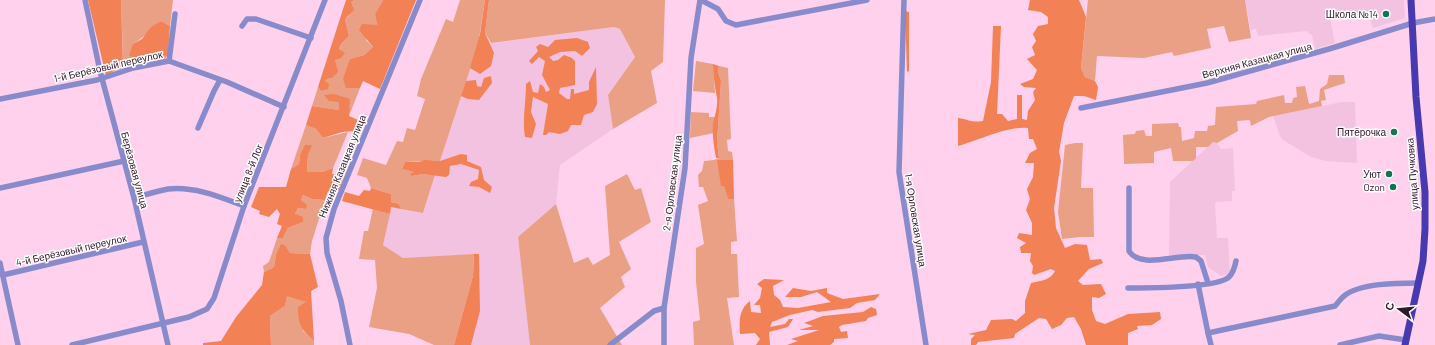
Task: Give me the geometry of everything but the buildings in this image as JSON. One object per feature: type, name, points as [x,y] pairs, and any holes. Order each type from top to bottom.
[{"type":"main road","name":"улица Пучковка","points":[[1406,343],[1424,251],[1425,207],[1416,98],[1412,0]]},
{"type":"street","name":"Берёзовая улица","points":[[85,0],[102,79],[134,198],[168,345]]},
{"type":"street","name":"улица 8-й Лог","points":[[72,345],[163,324],[201,313],[210,304],[222,278],[244,206],[325,0]]},
{"type":"street","name":"Нижняя Казацкая улица","points":[[350,345],[341,301],[327,253],[326,238],[334,210],[420,0]]},
{"type":"street","points":[[701,0],[718,9],[726,21],[736,25],[867,0]]},
{"type":"street","name":"2-я Орловская улица","points":[[664,345],[664,308],[684,168],[691,58],[701,0]]},
{"type":"street","name":"1-я Орловская улица","points":[[904,0],[899,172],[926,345]]},
{"type":"street","points":[[169,61],[175,14]]},
{"type":"street","points":[[242,26],[247,19],[256,19],[311,38]]},
{"type":"street","name":"Верхняя Казацкая улица","points":[[1081,108],[1207,83],[1329,49],[1414,23],[1435,19]]},
{"type":"street","name":"1-й Берёзовый переулок","points":[[0,99],[102,79],[133,68],[169,61],[220,80],[284,107]]},
{"type":"street","points":[[198,128],[220,80]]},
{"type":"street","points":[[0,188],[124,161]]},
{"type":"street","points":[[1129,188],[1128,251],[1130,254],[1138,258],[1152,260],[1196,257],[1201,261],[1208,284]]},
{"type":"street","points":[[134,198],[168,189],[183,189],[199,191],[244,206]]},
{"type":"street","name":"4-й Берёзовый переулок","points":[[3,275],[143,242]]},
{"type":"street","points":[[1128,288],[1208,284],[1229,277],[1236,260]]},
{"type":"street","points":[[0,263],[18,345]]},
{"type":"street","points":[[1208,333],[1336,306],[1342,297],[1350,292],[1377,285],[1402,282],[1418,283]]},
{"type":"street","points":[[1198,284],[1211,345]]},
{"type":"street","points":[[610,345],[654,311],[664,308]]},
{"type":"street","points":[[1340,345],[1380,336],[1406,343]]},
{"type":"shaded area","points":[[88,0],[121,0],[123,65],[106,76]]},
{"type":"shaded area","points":[[121,0],[173,0],[170,26],[161,21],[141,39],[133,44],[135,61],[145,63],[131,64],[118,70],[123,65]]},
{"type":"shaded area","points":[[346,0],[355,0],[351,2],[354,10],[345,19],[349,36],[341,44],[339,49],[345,53],[341,58],[335,60],[338,72],[332,78],[325,81],[329,84],[328,89],[321,91],[318,87]]},
{"type":"shaded area","points":[[355,0],[383,0],[375,14],[377,25],[366,40],[373,47],[364,55],[350,59],[346,88],[360,88],[349,116],[348,110],[340,102],[339,110],[312,106],[318,87],[321,91],[325,81],[329,78],[341,44],[349,36],[345,19],[349,16],[351,2]]},
{"type":"shaded area","points":[[383,0],[416,0],[380,89],[363,81],[360,88],[346,88],[343,79],[350,59],[364,55],[373,47],[359,30],[362,24],[377,25],[375,14]]},
{"type":"shaded area","points":[[460,0],[485,0],[478,45],[440,161],[405,162],[402,169],[415,172],[412,176],[423,174],[435,175],[423,213],[401,209],[399,204],[391,202],[391,194],[371,188],[367,178],[357,175],[363,158],[386,165],[397,141],[403,142],[407,128],[415,130],[425,99],[417,96],[421,79],[446,19],[453,22]]},
{"type":"shaded area","points":[[485,0],[489,0],[485,33],[494,53],[491,66],[480,74],[470,68],[480,34]]},
{"type":"shaded area","points":[[489,0],[665,0],[663,62],[651,71],[657,103],[613,129],[608,95],[635,57],[620,29],[614,27],[491,43],[485,33]]},
{"type":"shaded area","points":[[1030,0],[1079,0],[1086,17],[1081,68],[1085,77],[1095,81],[1098,87],[1096,100],[1084,96],[1074,96],[1064,123],[1059,152],[1061,161],[1054,208],[1056,228],[1065,248],[1075,244],[1087,245],[1090,260],[1101,259],[1103,263],[1089,269],[1078,281],[1083,285],[1101,284],[1106,294],[1099,298],[1092,297],[1092,310],[1096,321],[1105,324],[1128,314],[1160,312],[1161,319],[1152,325],[1137,326],[1138,329],[1128,333],[1128,345],[1086,345],[1081,329],[1074,317],[1067,318],[1061,325],[1052,329],[1046,319],[1039,318],[1015,334],[1014,338],[978,342],[976,345],[971,345],[971,339],[975,335],[968,334],[986,330],[991,320],[1012,319],[1016,321],[1025,313],[1025,301],[1031,283],[1048,278],[1055,271],[1051,269],[1034,275],[1032,273],[1033,266],[1030,261],[1031,253],[1021,253],[1020,247],[1026,243],[1017,238],[1019,233],[1032,235],[1032,223],[1026,210],[1030,199],[1027,189],[1033,177],[1034,163],[1025,163],[1030,153],[1037,149],[1033,139],[1029,139],[1028,128],[1003,131],[958,146],[958,118],[972,121],[983,121],[991,82],[993,26],[1001,26],[997,114],[1002,114],[1008,121],[1017,119],[1017,95],[1022,95],[1022,119],[1027,120],[1028,111],[1035,100],[1033,92],[1036,88],[1024,87],[1020,84],[1033,79],[1037,70],[1027,59],[1035,55],[1032,47],[1036,41],[1033,34],[1038,26],[1048,24],[1048,17],[1041,12],[1028,10]]},
{"type":"shaded area","points":[[1088,0],[1245,0],[1251,38],[1229,42],[1224,26],[1207,29],[1211,48],[1174,56],[1172,52],[1144,58],[1097,56],[1095,81],[1085,77],[1081,68]]},
{"type":"shaded area","points":[[1245,0],[1404,0],[1405,18],[1373,28],[1369,15],[1348,12],[1329,14],[1335,43],[1315,49],[1312,35],[1306,31],[1258,36],[1256,29],[1251,30]]},
{"type":"shaded area","points":[[905,11],[909,12],[909,71],[907,72]]},
{"type":"shaded area","points":[[161,21],[170,26],[168,54],[164,60],[150,62],[141,61],[129,55],[133,44],[142,39],[150,28]]},
{"type":"shaded area","points":[[614,27],[620,29],[635,57],[608,95],[613,129],[560,165],[556,204],[518,237],[530,345],[471,345],[480,311],[479,254],[403,258],[383,245],[391,207],[423,213],[478,45]]},
{"type":"shaded area","points":[[577,38],[588,42],[590,48],[582,56],[575,51],[560,52],[549,57],[553,61],[558,60],[564,55],[575,61],[575,85],[560,88],[559,93],[567,99],[570,99],[571,89],[574,89],[574,94],[589,90],[589,82],[596,67],[597,104],[593,112],[584,115],[581,125],[571,125],[568,131],[560,134],[549,132],[546,135],[543,135],[548,104],[533,97],[531,112],[536,124],[532,138],[525,137],[524,118],[526,84],[530,81],[533,92],[538,93],[540,84],[544,87],[546,92],[550,90],[542,75],[545,61],[539,57],[532,64],[529,61],[538,51],[536,47],[540,44],[548,47],[555,40]]},
{"type":"shaded area","points":[[696,61],[713,64],[715,93],[693,91]]},
{"type":"shaded area","points":[[713,64],[719,66],[718,72],[721,81],[717,143],[719,158],[716,158],[713,136],[713,123],[717,101]]},
{"type":"shaded area","points":[[719,66],[728,68],[731,139],[727,140],[728,151],[732,152],[733,160],[717,160],[728,199],[734,199],[737,241],[731,242],[731,254],[737,254],[739,297],[727,298],[734,345],[694,345],[693,322],[700,320],[696,282],[696,248],[704,244],[698,205],[708,201],[703,187],[699,187],[698,175],[702,171],[704,161],[719,158],[717,143],[721,81],[718,72]]},
{"type":"shaded area","points":[[1329,75],[1344,75],[1345,83],[1324,90],[1326,100],[1321,101],[1322,106],[1269,117],[1251,126],[1250,120],[1237,121],[1238,131],[1217,143],[1213,142],[1208,147],[1196,147],[1196,158],[1193,161],[1173,161],[1171,148],[1154,152],[1154,163],[1124,164],[1123,135],[1135,134],[1136,131],[1144,130],[1146,136],[1152,136],[1152,124],[1178,123],[1179,127],[1181,127],[1182,141],[1194,138],[1195,131],[1207,131],[1208,126],[1215,125],[1216,107],[1256,104],[1257,101],[1284,95],[1285,103],[1292,103],[1293,98],[1297,97],[1296,87],[1305,86],[1309,104],[1319,101],[1320,89],[1327,84]]},
{"type":"shaded area","points":[[491,76],[492,83],[479,100],[468,99],[461,96],[466,81],[476,80],[477,86],[481,87],[484,78]]},
{"type":"shaded area","points":[[334,94],[350,99],[349,116],[358,120],[355,131],[342,132],[323,138],[316,129],[306,125],[312,106],[339,110],[339,102],[329,101],[324,95]]},
{"type":"shaded area","points":[[1342,102],[1355,102],[1357,163],[1326,161],[1311,157],[1283,140],[1280,136],[1273,116]]},
{"type":"shaded area","points":[[691,112],[709,113],[709,117],[715,117],[713,125],[714,133],[690,138]]},
{"type":"shaded area","points":[[306,125],[316,129],[323,138],[348,132],[333,168],[322,172],[307,172],[308,155],[311,145],[300,155],[299,164],[291,169]]},
{"type":"shaded area","points":[[1213,142],[1217,143],[1221,149],[1233,148],[1235,191],[1232,191],[1232,201],[1216,202],[1215,204],[1217,238],[1228,238],[1230,274],[1221,276],[1208,267],[1205,255],[1169,255],[1170,182]]},
{"type":"shaded area","points":[[1083,143],[1081,188],[1093,188],[1094,237],[1062,239],[1058,212],[1065,145]]},
{"type":"shaded area","points":[[305,145],[312,145],[308,155],[307,172],[322,172],[333,168],[332,174],[344,175],[339,190],[328,191],[325,200],[312,199],[303,195],[301,200],[307,205],[306,209],[298,208],[295,214],[303,217],[303,222],[288,228],[283,238],[277,238],[282,226],[277,224],[280,214],[277,209],[269,217],[259,214],[260,211],[251,207],[259,187],[286,187],[291,169],[299,164],[300,155]]},
{"type":"shaded area","points":[[461,154],[467,155],[467,161],[481,167],[484,180],[492,187],[490,193],[479,187],[469,186],[471,182],[478,179],[479,170],[461,164],[450,166],[449,175],[446,177],[423,174],[412,176],[410,174],[414,172],[402,169],[405,162],[419,162],[425,160],[440,161]]},
{"type":"shaded area","points":[[717,160],[733,160],[734,199],[728,199],[724,186],[721,186]]},
{"type":"shaded area","points":[[627,174],[635,190],[641,188],[651,222],[619,242],[631,269],[621,277],[625,287],[600,308],[622,345],[530,345],[518,237],[556,204],[574,263],[588,257],[593,265],[610,255],[605,186]]},
{"type":"shaded area","points":[[371,188],[391,194],[391,202],[399,204],[401,209],[391,207],[390,214],[342,201],[345,192],[359,196],[364,190],[370,191]]},
{"type":"shaded area","points":[[303,195],[312,199],[325,200],[312,241],[310,254],[290,253],[286,246],[276,255],[274,267],[264,272],[263,266],[269,262],[277,238],[283,238],[288,228],[303,222],[295,214],[298,208],[306,209],[301,200]]},
{"type":"shaded area","points":[[373,209],[390,214],[383,245],[403,258],[474,254],[473,276],[454,345],[434,345],[409,334],[369,327],[377,288],[375,260],[359,259],[364,231],[368,231]]},
{"type":"shaded area","points":[[281,244],[286,246],[290,253],[310,254],[318,287],[311,291],[314,341],[303,330],[300,323],[298,307],[306,302],[287,296],[285,306],[270,316],[271,345],[203,345],[203,343],[221,341],[236,317],[262,285],[264,272],[274,267],[276,255]]},
{"type":"shaded area","points":[[474,254],[479,254],[480,311],[471,345],[454,345],[473,276]]},
{"type":"shaded area","points":[[764,279],[784,280],[773,286],[774,295],[780,300],[783,307],[798,308],[831,302],[817,292],[801,297],[785,297],[793,288],[811,291],[827,288],[827,293],[843,299],[880,294],[875,300],[857,303],[850,308],[818,312],[812,310],[790,315],[772,322],[770,327],[785,324],[789,319],[793,319],[788,327],[769,332],[770,345],[756,345],[760,339],[755,333],[740,334],[740,320],[746,304],[750,301],[751,312],[761,313],[760,305],[754,305],[760,298],[762,288],[757,284]]},
{"type":"shaded area","points":[[287,295],[307,302],[303,331],[314,341],[314,345],[271,345],[270,316],[285,306]]},
{"type":"shaded area","points":[[871,307],[876,309],[877,315],[868,318],[866,321],[842,325],[839,327],[841,332],[847,331],[848,338],[834,339],[834,342],[830,345],[787,345],[798,341],[791,339],[819,330],[799,330],[813,326],[804,323],[823,316],[863,312]]},
{"type":"place","name":"Школа №14","points":[[1386,14]]},
{"type":"place","name":"Пятёрочка","points":[[1394,132]]},
{"type":"place","name":"Уют","points":[[1389,174]]},
{"type":"place","name":"Ozon","points":[[1393,187]]}]
